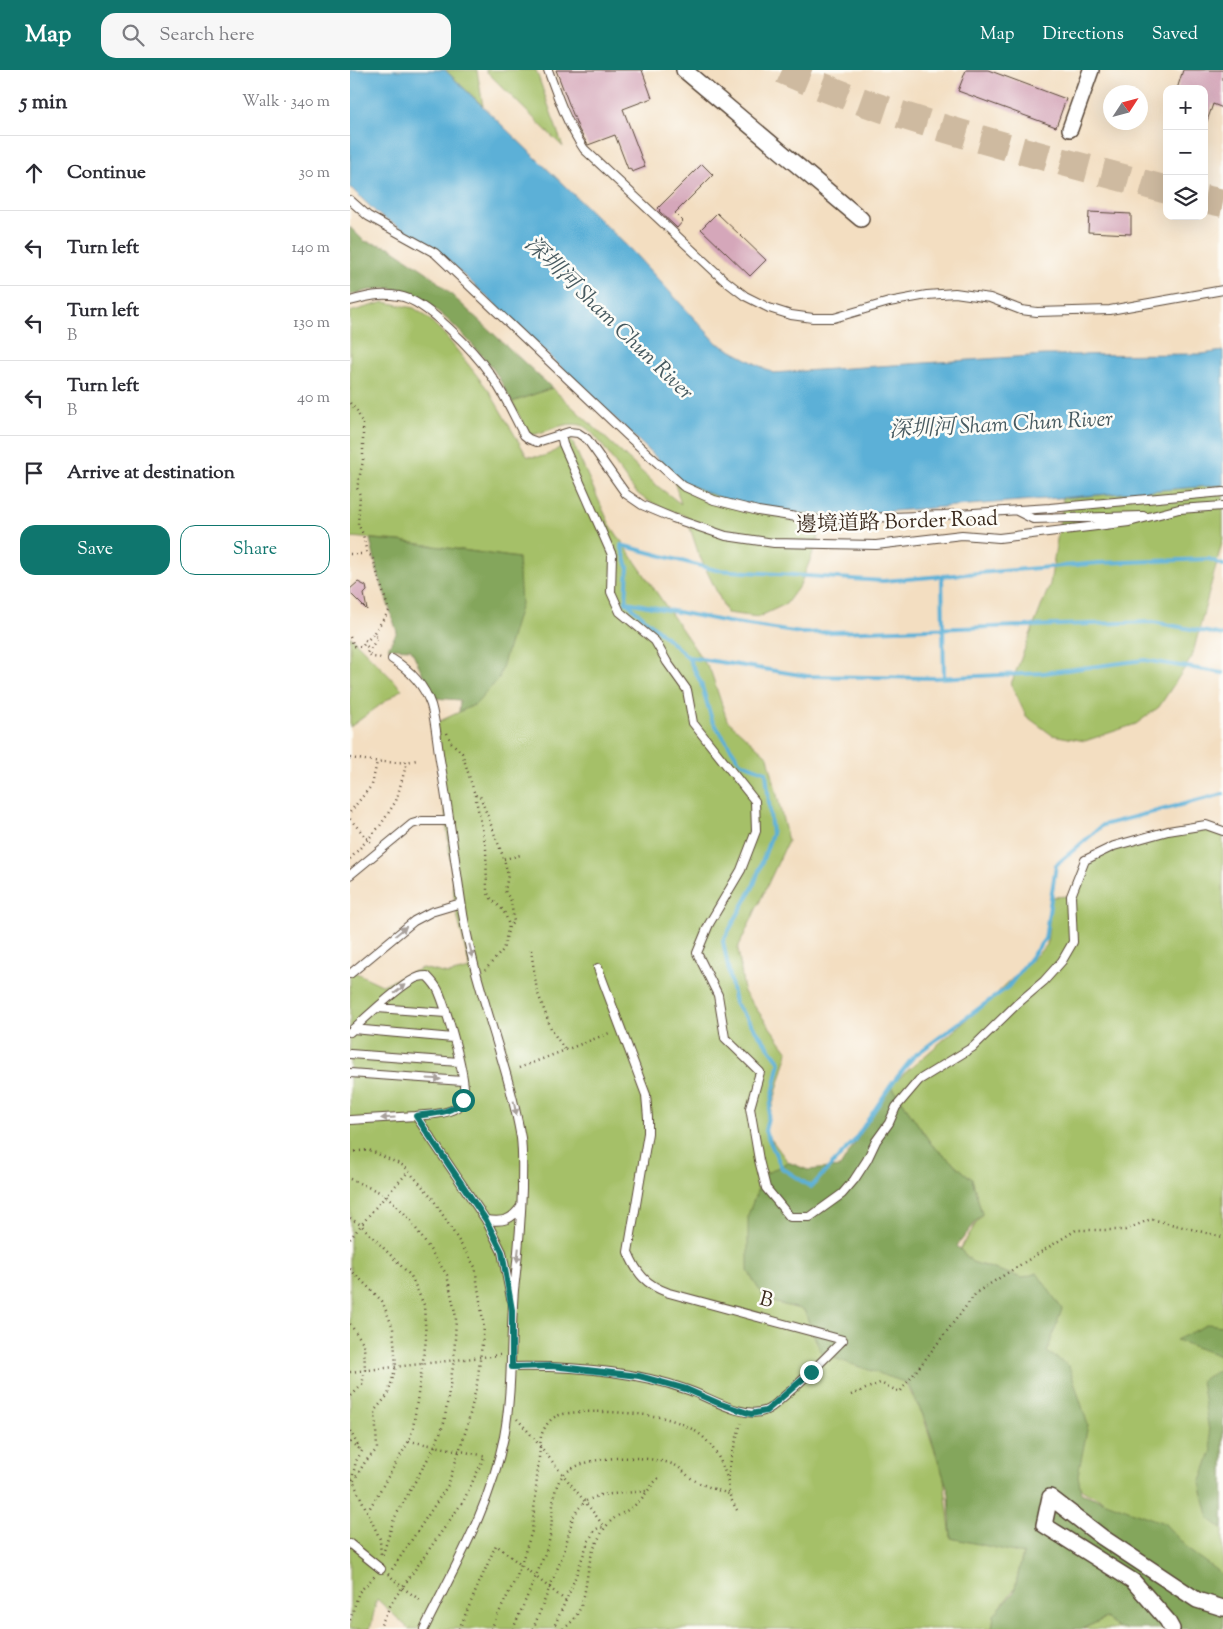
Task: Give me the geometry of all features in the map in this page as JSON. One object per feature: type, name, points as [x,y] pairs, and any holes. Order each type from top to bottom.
[{"type":"street","points":[[684,70],[861,219]]},
{"type":"street","points":[[1070,129],[1091,70]]},
{"type":"street","points":[[1172,1629],[1134,1581],[1044,1525],[1050,1497],[1102,1537],[1197,1600],[1223,1608]]},
{"type":"lane","points":[[548,70],[565,117],[584,149],[723,279],[745,296],[769,308],[791,315],[834,318],[889,302],[927,295],[955,293],[990,298],[1021,310],[1038,312],[1101,310],[1138,306],[1223,290]]},
{"type":"lane","points":[[350,200],[368,216],[435,253],[683,486],[714,500],[758,511],[816,520],[1017,510],[1223,492]]},
{"type":"lane","name":"邊境道路 Border Road","points":[[350,301],[376,294],[401,296],[415,301],[434,314],[448,327],[490,373],[524,434],[529,439],[537,442],[568,432],[578,433],[587,440],[626,494],[642,505],[726,536],[774,543],[876,545],[962,535],[998,538],[1129,522],[1180,509],[1223,506]]},
{"type":"lane","points":[[561,434],[563,444],[612,555],[611,592],[620,612],[656,641],[667,662],[687,690],[693,723],[755,802],[756,831],[741,870],[710,924],[697,953],[718,995],[725,1038],[760,1072],[750,1108],[759,1160],[766,1188],[790,1217],[810,1218],[842,1194],[867,1160],[876,1141],[889,1123],[896,1107],[919,1080],[973,1047],[1017,1004],[1044,981],[1062,961],[1073,942],[1071,896],[1085,860],[1114,846],[1168,831],[1206,825],[1223,831]]},
{"type":"lane","points":[[1017,510],[1032,519],[1155,516]]},
{"type":"lane","points":[[392,659],[404,667],[417,680],[430,705],[450,821],[465,929],[512,1092],[521,1140],[523,1164],[522,1206],[512,1310],[512,1367],[504,1436],[482,1512],[424,1629]]},
{"type":"lane","points":[[350,875],[412,824],[422,821],[450,821]]},
{"type":"lane","points":[[350,974],[414,921],[431,912],[461,904]]},
{"type":"lane","name":"B","points":[[512,1367],[552,1366],[639,1376],[686,1389],[718,1403],[751,1414],[766,1411],[776,1404],[843,1340],[669,1293],[655,1288],[645,1280],[634,1266],[628,1252],[648,1133],[646,1095],[598,968]]},
{"type":"lane","points":[[350,1120],[416,1116],[450,1111],[457,1108],[463,1100],[464,1081],[438,990],[427,976],[410,981],[351,1030]]},
{"type":"lane","points":[[377,1008],[446,1013]]},
{"type":"lane","points":[[351,1030],[453,1038]]},
{"type":"lane","points":[[350,1054],[459,1062]]},
{"type":"lane","points":[[350,1073],[464,1081]]},
{"type":"lane","points":[[416,1116],[486,1220],[502,1252],[512,1310]]},
{"type":"lane","points":[[486,1220],[502,1222],[517,1213],[522,1206]]},
{"type":"lane","points":[[350,1544],[381,1568]]},
{"type":"path","points":[[350,403],[357,411],[363,424],[363,461],[357,488],[360,495],[358,524],[363,534],[366,554]]},
{"type":"path","points":[[350,554],[372,556],[389,610],[373,634],[367,641],[365,640]]},
{"type":"path","points":[[373,634],[378,638],[367,653],[373,657]]},
{"type":"path","points":[[350,637],[354,646],[362,647],[364,644],[370,649]]},
{"type":"path","points":[[444,725],[451,742],[462,753],[475,795],[486,847],[487,891],[489,898],[500,906],[505,913],[509,926],[503,950],[478,979]]},
{"type":"path","points":[[350,758],[378,762],[417,760]]},
{"type":"path","points":[[350,812],[372,785],[378,762]]},
{"type":"path","points":[[350,859],[380,826],[396,801],[407,762]]},
{"type":"path","points":[[475,795],[480,796],[504,859],[508,875],[505,891],[512,901],[514,922],[509,926]]},
{"type":"path","points":[[350,819],[374,847]]},
{"type":"path","points":[[504,859],[521,855]]},
{"type":"path","points":[[531,950],[537,991],[552,1031],[566,1050]]},
{"type":"path","points":[[519,1068],[614,1031]]},
{"type":"path","points":[[350,1152],[369,1150],[404,1166],[430,1196],[475,1267],[484,1328],[477,1384],[460,1450],[448,1485],[400,1559],[388,1574],[375,1576],[359,1592],[350,1620]]},
{"type":"path","points":[[350,1239],[409,1171]]},
{"type":"path","points":[[350,1179],[386,1196],[409,1218],[447,1275],[456,1317],[454,1360],[444,1422],[435,1446],[394,1519],[381,1558]]},
{"type":"path","points":[[350,1218],[361,1225],[411,1276],[424,1305],[426,1340],[413,1428],[409,1440],[368,1511]]},
{"type":"path","points":[[851,1395],[880,1384],[900,1392],[977,1292],[1076,1230],[1125,1230],[1151,1218],[1223,1237]]},
{"type":"path","points":[[350,1269],[382,1301],[393,1328],[396,1366],[388,1395],[375,1410],[377,1449],[365,1462],[353,1482]]},
{"type":"path","points":[[350,1324],[364,1344],[365,1370],[362,1385],[350,1397]]},
{"type":"path","points":[[350,1372],[500,1354]]},
{"type":"path","points":[[491,1629],[517,1576],[532,1531],[541,1436],[545,1426],[556,1416],[567,1413],[594,1412],[663,1418],[684,1424],[702,1437],[721,1459],[728,1482]]},
{"type":"path","points":[[517,1419],[540,1444],[605,1528]]},
{"type":"path","points":[[736,1510],[729,1494],[728,1482],[731,1457],[741,1423]]},
{"type":"path","points":[[350,1431],[362,1451]]},
{"type":"path","points":[[409,1440],[490,1456]]},
{"type":"path","points":[[350,1442],[362,1451]]},
{"type":"path","points":[[362,1451],[356,1461],[353,1482],[380,1539],[381,1568],[403,1588],[423,1602]]},
{"type":"path","points":[[379,1629],[392,1602],[464,1500],[485,1455]]},
{"type":"path","points":[[513,1629],[548,1544],[553,1525],[558,1482],[563,1475],[572,1469],[593,1460],[620,1457],[653,1460],[670,1463],[685,1471],[692,1479],[729,1494]]},
{"type":"path","points":[[563,1629],[571,1624],[579,1612],[594,1548],[605,1528],[611,1520],[634,1506],[652,1483],[660,1477]]},
{"type":"path","points":[[533,1629],[564,1552],[573,1517],[586,1501],[600,1495],[647,1491]]},
{"type":"path","points":[[553,1629],[592,1534],[600,1527],[605,1528]]},
{"type":"path","points":[[459,1629],[496,1545],[566,1601]]},
{"type":"green space","points":[[445,70],[477,70],[483,106]]},
{"type":"green space","points":[[485,70],[536,70],[563,147]]},
{"type":"green space","points":[[350,227],[364,241],[389,247],[428,273],[552,388],[512,402],[493,369],[474,347],[449,321],[422,300],[396,289],[373,290],[350,295]]},
{"type":"green space","points":[[384,302],[414,308],[427,317],[445,335],[489,391],[527,456],[540,457],[546,455],[571,439],[609,523],[711,672],[727,720],[768,757],[788,841],[738,948],[744,992],[788,1052],[765,1131],[788,1162],[750,1210],[765,1300],[804,1310],[819,1348],[899,1372],[922,1413],[944,1478],[951,1538],[1023,1553],[1015,1588],[999,1609],[993,1629],[409,1629],[377,1599],[370,1629],[350,1629],[350,970],[382,985],[422,968],[448,974],[470,969],[455,906],[436,723],[476,704],[518,558],[399,541],[350,537],[350,312]]},
{"type":"green space","points":[[552,388],[656,485],[681,504],[671,471],[702,490],[722,498],[786,512],[824,515],[815,548],[800,585],[786,604],[758,617],[727,613],[699,555],[686,516],[654,504],[637,493],[595,436],[581,425],[569,424],[532,435],[525,427],[512,402]]},
{"type":"green space","points":[[1223,485],[1223,539],[1192,657],[1159,707],[1136,724],[1085,741],[1052,735],[1026,716],[1011,684],[1050,584],[1062,498]]},
{"type":"green space","points":[[370,539],[399,541],[518,558],[521,604],[499,678],[476,704],[459,712],[460,700],[434,698],[411,649],[388,648],[397,632],[377,570]]},
{"type":"green space","points":[[350,636],[402,689],[350,727]]},
{"type":"green space","points":[[1206,825],[1223,835],[1223,1332],[1218,1355],[1223,1357],[1223,1587],[1161,1531],[1068,1482],[1035,1350],[1037,1273],[1022,1278],[972,1262],[960,1249],[982,1214],[972,1179],[932,1145],[891,1085],[991,999],[1047,945],[1051,897],[1071,896],[1085,860],[1107,850]]},
{"type":"green space","points":[[891,1085],[932,1145],[972,1179],[982,1214],[957,1246],[972,1262],[1022,1278],[1037,1273],[1062,1309],[1047,1352],[1069,1366],[1088,1425],[1078,1475],[1081,1493],[1164,1523],[1191,1552],[1223,1575],[1223,1629],[1120,1629],[1106,1618],[1082,1629],[992,1629],[994,1615],[1014,1592],[1023,1554],[951,1538],[949,1494],[926,1421],[907,1383],[822,1354],[804,1310],[765,1300],[748,1271],[748,1215],[763,1175],[788,1162],[808,1170],[840,1167]]},
{"type":"green space","points":[[1208,1324],[1223,1326],[1223,1357],[1176,1340]]},
{"type":"green space","points":[[1223,1368],[1223,1529],[1209,1519],[1200,1483],[1212,1450],[1201,1380]]},
{"type":"green space","points":[[1106,1618],[1127,1629],[1082,1629]]},
{"type":"water","name":"深圳河 Sham Chun River","points":[[350,70],[445,70],[632,251],[717,343],[773,373],[1045,355],[1202,354],[1223,351],[1223,485],[842,515],[814,514],[758,507],[731,501],[705,492],[680,480],[432,245],[379,215],[350,187]]},
{"type":"building","points":[[556,70],[642,70],[652,98],[623,109],[645,167],[632,172],[630,168],[628,169],[615,135],[588,145],[579,130]]},
{"type":"building","points":[[966,70],[988,70],[1066,99],[1056,127],[958,91]]},
{"type":"building","points":[[1183,70],[1223,70],[1223,108],[1213,104],[1208,118],[1208,85],[1178,85]]},
{"type":"building","points":[[702,164],[713,175],[675,213],[683,221],[677,228],[658,208]]},
{"type":"building","points":[[1089,212],[1131,214],[1131,234],[1088,232]]},
{"type":"building","points":[[717,213],[766,260],[750,276],[701,229]]},
{"type":"building","points":[[358,582],[366,586],[367,591],[364,594],[367,610],[350,593],[350,589]]},
{"type":"waterway","points":[[1223,565],[1209,559],[1099,563],[883,581],[716,570],[621,545],[628,567],[626,602],[688,657],[701,683],[712,720],[740,762],[766,772],[772,834],[753,887],[723,941],[735,1003],[780,1062],[765,1131],[782,1168],[811,1187],[854,1141],[891,1085],[914,1056],[1008,987],[1045,939],[1056,865],[1103,825],[1223,794]]},
{"type":"waterway","points":[[942,576],[944,678]]},
{"type":"waterway","points":[[627,602],[728,622],[801,633],[1153,622],[1223,635]]},
{"type":"waterway","points":[[688,657],[807,676],[935,678],[1043,673],[1144,660],[1223,673]]},
{"type":"tunnel","points":[[782,70],[876,106],[972,137],[1163,189]]},
{"type":"tunnel","points":[[1208,200],[1223,203]]},
{"type":"route","points":[[463,1100],[457,1108],[450,1111],[416,1116],[486,1220],[502,1252],[512,1310],[512,1367],[552,1366],[639,1376],[686,1389],[718,1403],[751,1414],[766,1411],[811,1372]]}]
